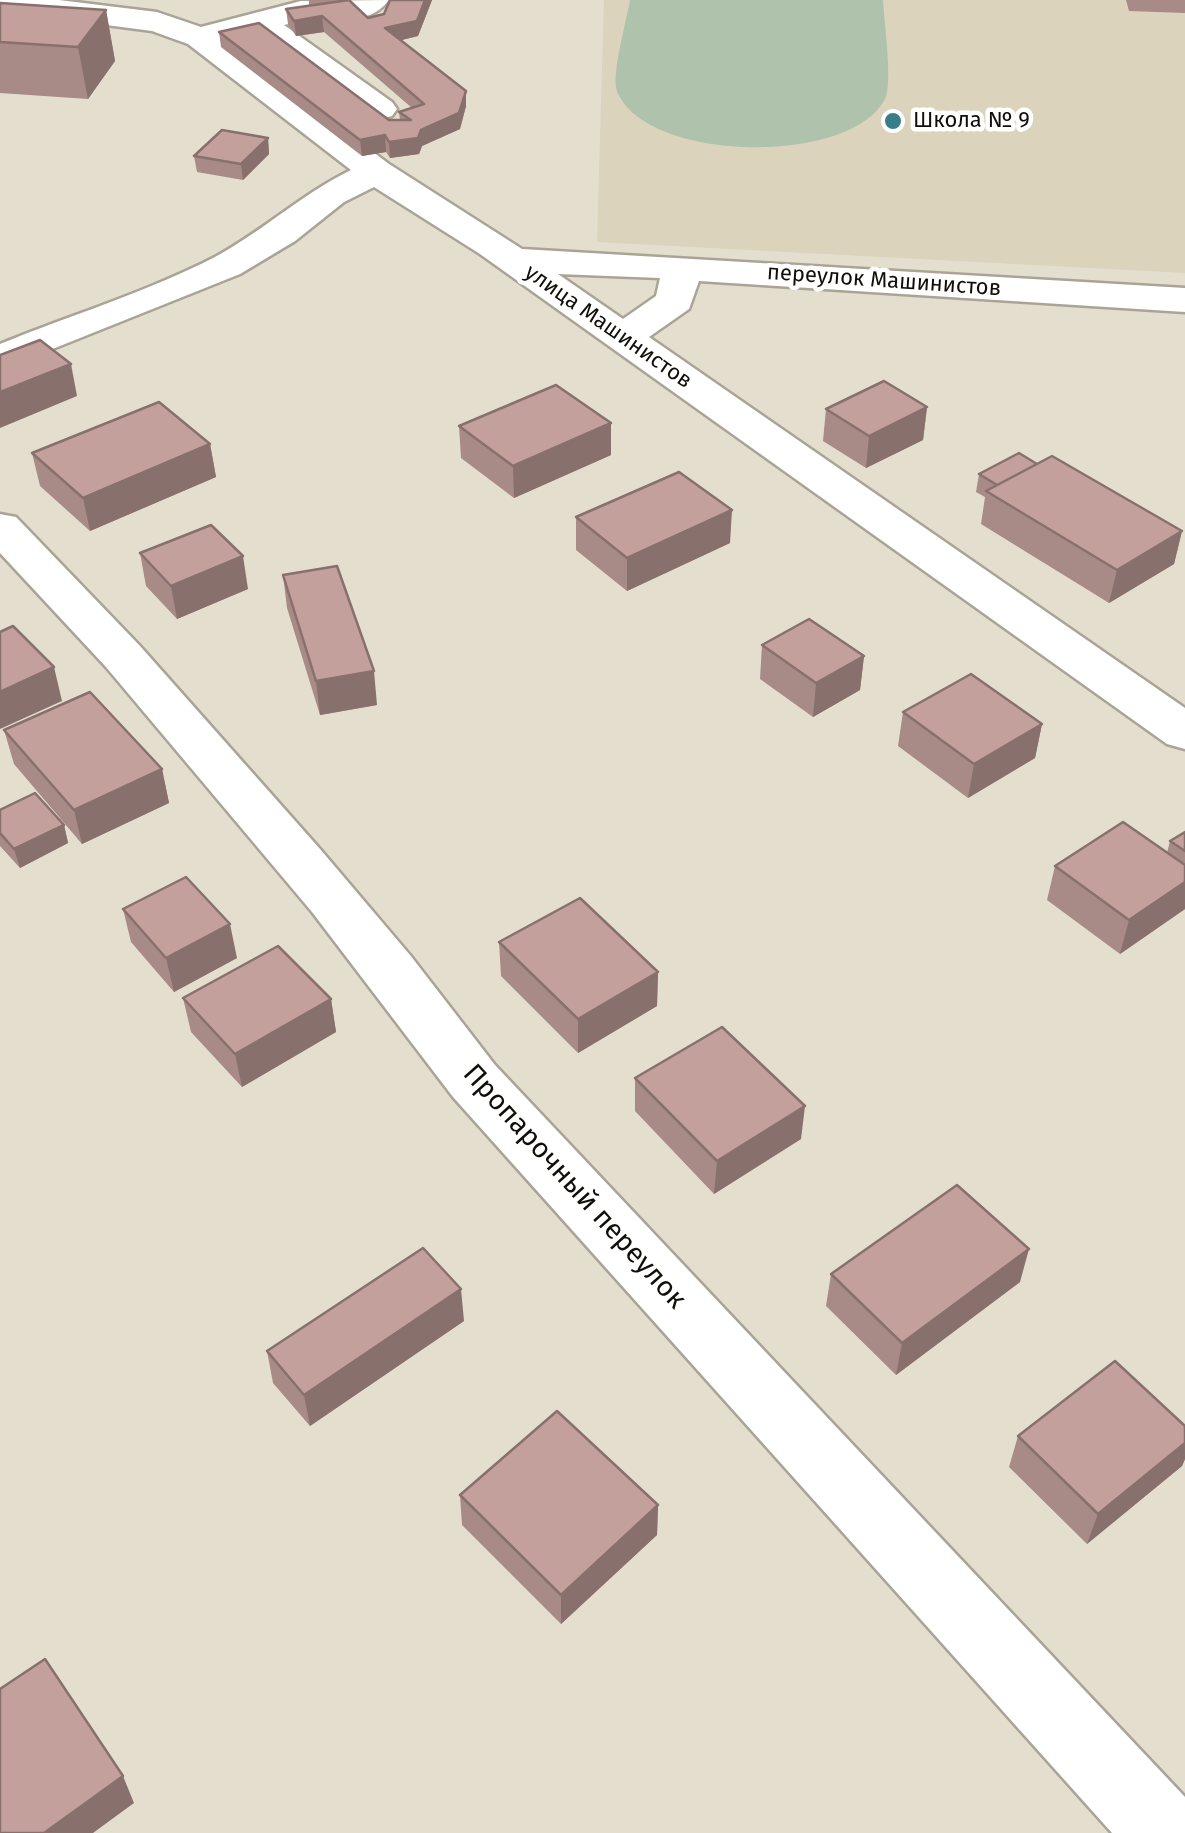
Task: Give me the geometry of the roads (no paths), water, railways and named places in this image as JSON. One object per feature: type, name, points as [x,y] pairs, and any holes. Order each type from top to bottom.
[{"type":"street","points":[[199,38],[278,12],[355,10],[373,0]]},
{"type":"street","name":"улица Машинистов","points":[[0,2],[157,22],[199,38],[376,172],[619,334],[1185,732]]},
{"type":"street","points":[[278,12],[380,109]]},
{"type":"street","points":[[0,358],[226,266],[282,232],[331,194],[376,172]]},
{"type":"street","name":"переулок Машинистов","points":[[511,260],[1185,300]]},
{"type":"street","points":[[619,334],[648,323],[675,301],[682,268]]},
{"type":"street","name":"Пропарочный переулок","points":[[0,527],[69,593],[322,887],[417,999],[474,1081],[1165,1833]]},
{"type":"place","name":"Школа № 9","points":[[893,121]]}]
